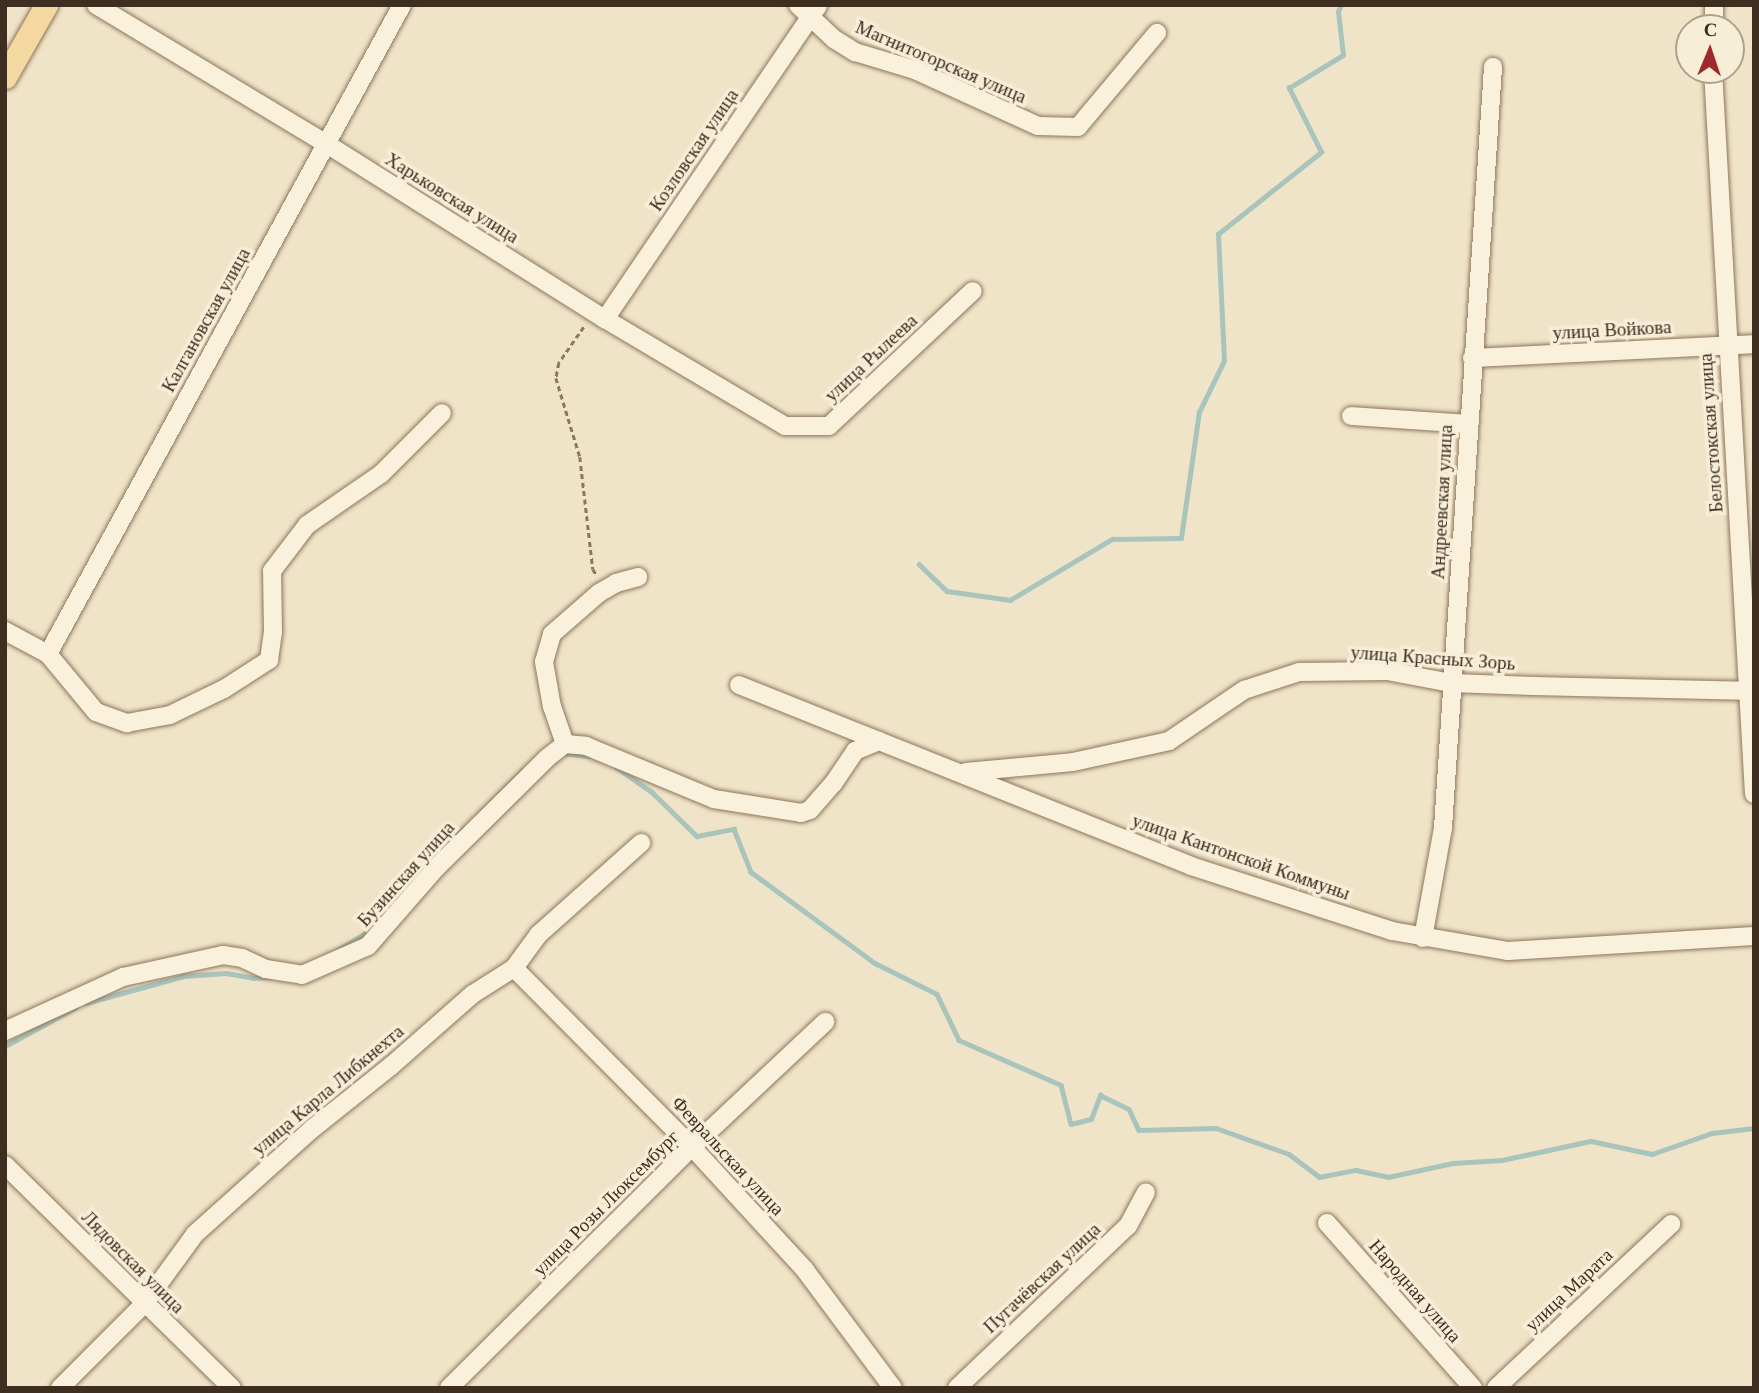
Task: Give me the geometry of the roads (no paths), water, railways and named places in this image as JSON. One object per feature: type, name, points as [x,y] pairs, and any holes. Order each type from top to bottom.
[{"type":"main road","points":[[5,77],[46,5]]},
{"type":"street","name":"Харьковская улица","points":[[96,5],[325,143],[605,319],[785,426]]},
{"type":"street","name":"Калгановская улица","points":[[48,654],[401,5]]},
{"type":"street","name":"Магнитогорская улица","points":[[809,9],[834,39],[855,52],[915,70],[1038,126],[1077,127],[1157,33]]},
{"type":"street","name":"Козловская улица","points":[[605,319],[809,9]]},
{"type":"street","name":"Андреевская улица","points":[[1423,938],[1443,828],[1493,67]]},
{"type":"street","name":"Белостокская улица","points":[[1714,84],[1726,346],[1752,691],[1754,794]]},
{"type":"street","name":"улица Рылеева","points":[[785,426],[829,426],[973,291]]},
{"type":"street","name":"улица Войкова","points":[[1472,358],[1754,344]]},
{"type":"street","points":[[5,631],[48,654],[96,712],[127,723],[170,715],[224,689],[269,660],[273,632],[272,571],[307,525],[382,474],[442,413]]},
{"type":"street","points":[[1351,416],[1468,424]]},
{"type":"street","points":[[638,577],[616,583],[599,593],[552,634],[544,662],[552,707],[565,744],[586,746],[714,799],[801,813],[810,810],[825,793],[855,751],[879,741]]},
{"type":"street","name":"улица Красных Зорь","points":[[962,772],[1073,762],[1169,741],[1244,690],[1298,672],[1387,671],[1452,683],[1752,691]]},
{"type":"street","name":"улица Кантонской Коммуны","points":[[739,685],[962,772],[1191,866],[1392,931],[1508,951],[1754,936]]},
{"type":"street","name":"Бузинская улица","points":[[5,1031],[123,977],[223,955],[242,958],[266,969],[302,975],[368,946],[436,868],[547,758],[565,744]]},
{"type":"street","name":"улица Карла Либкнехта","points":[[60,1388],[144,1304],[204,1225],[312,1129],[391,1066],[473,994],[514,968],[539,934],[641,843]]},
{"type":"street","name":"Февральская улица","points":[[514,968],[692,1147],[805,1270],[893,1388]]},
{"type":"street","name":"улица Розы Люксембург","points":[[449,1388],[692,1147],[825,1022]]},
{"type":"street","name":"Лядовская улица","points":[[5,1166],[232,1388]]},
{"type":"street","name":"Пугачёвская улица","points":[[957,1388],[1128,1226],[1146,1192]]},
{"type":"street","name":"Народная улица","points":[[1327,1223],[1473,1388]]},
{"type":"street","name":"улица Марата","points":[[1496,1388],[1671,1224]]},
{"type":"waterway","points":[[919,564],[947,591],[1010,600],[1112,539],[1181,538],[1199,412],[1224,361],[1218,234],[1321,152],[1289,88],[1343,55],[1338,12],[1341,5]]},
{"type":"waterway","points":[[563,753],[589,756]]},
{"type":"waterway","points":[[616,767],[652,792],[697,836],[734,829],[751,872],[875,963],[937,994],[959,1040],[1061,1085],[1071,1124],[1091,1119],[1100,1095],[1129,1109],[1139,1130],[1216,1128],[1289,1154],[1319,1177],[1356,1170],[1388,1177],[1453,1163],[1502,1160],[1591,1141],[1652,1154],[1712,1133],[1754,1128]]},
{"type":"waterway","points":[[477,816],[523,770]]},
{"type":"waterway","points":[[419,875],[444,843],[466,827]]},
{"type":"waterway","points":[[338,950],[372,929]]},
{"type":"waterway","points":[[86,1003],[184,976],[226,973],[253,978],[268,977]]},
{"type":"waterway","points":[[5,1046],[75,1008]]}]
